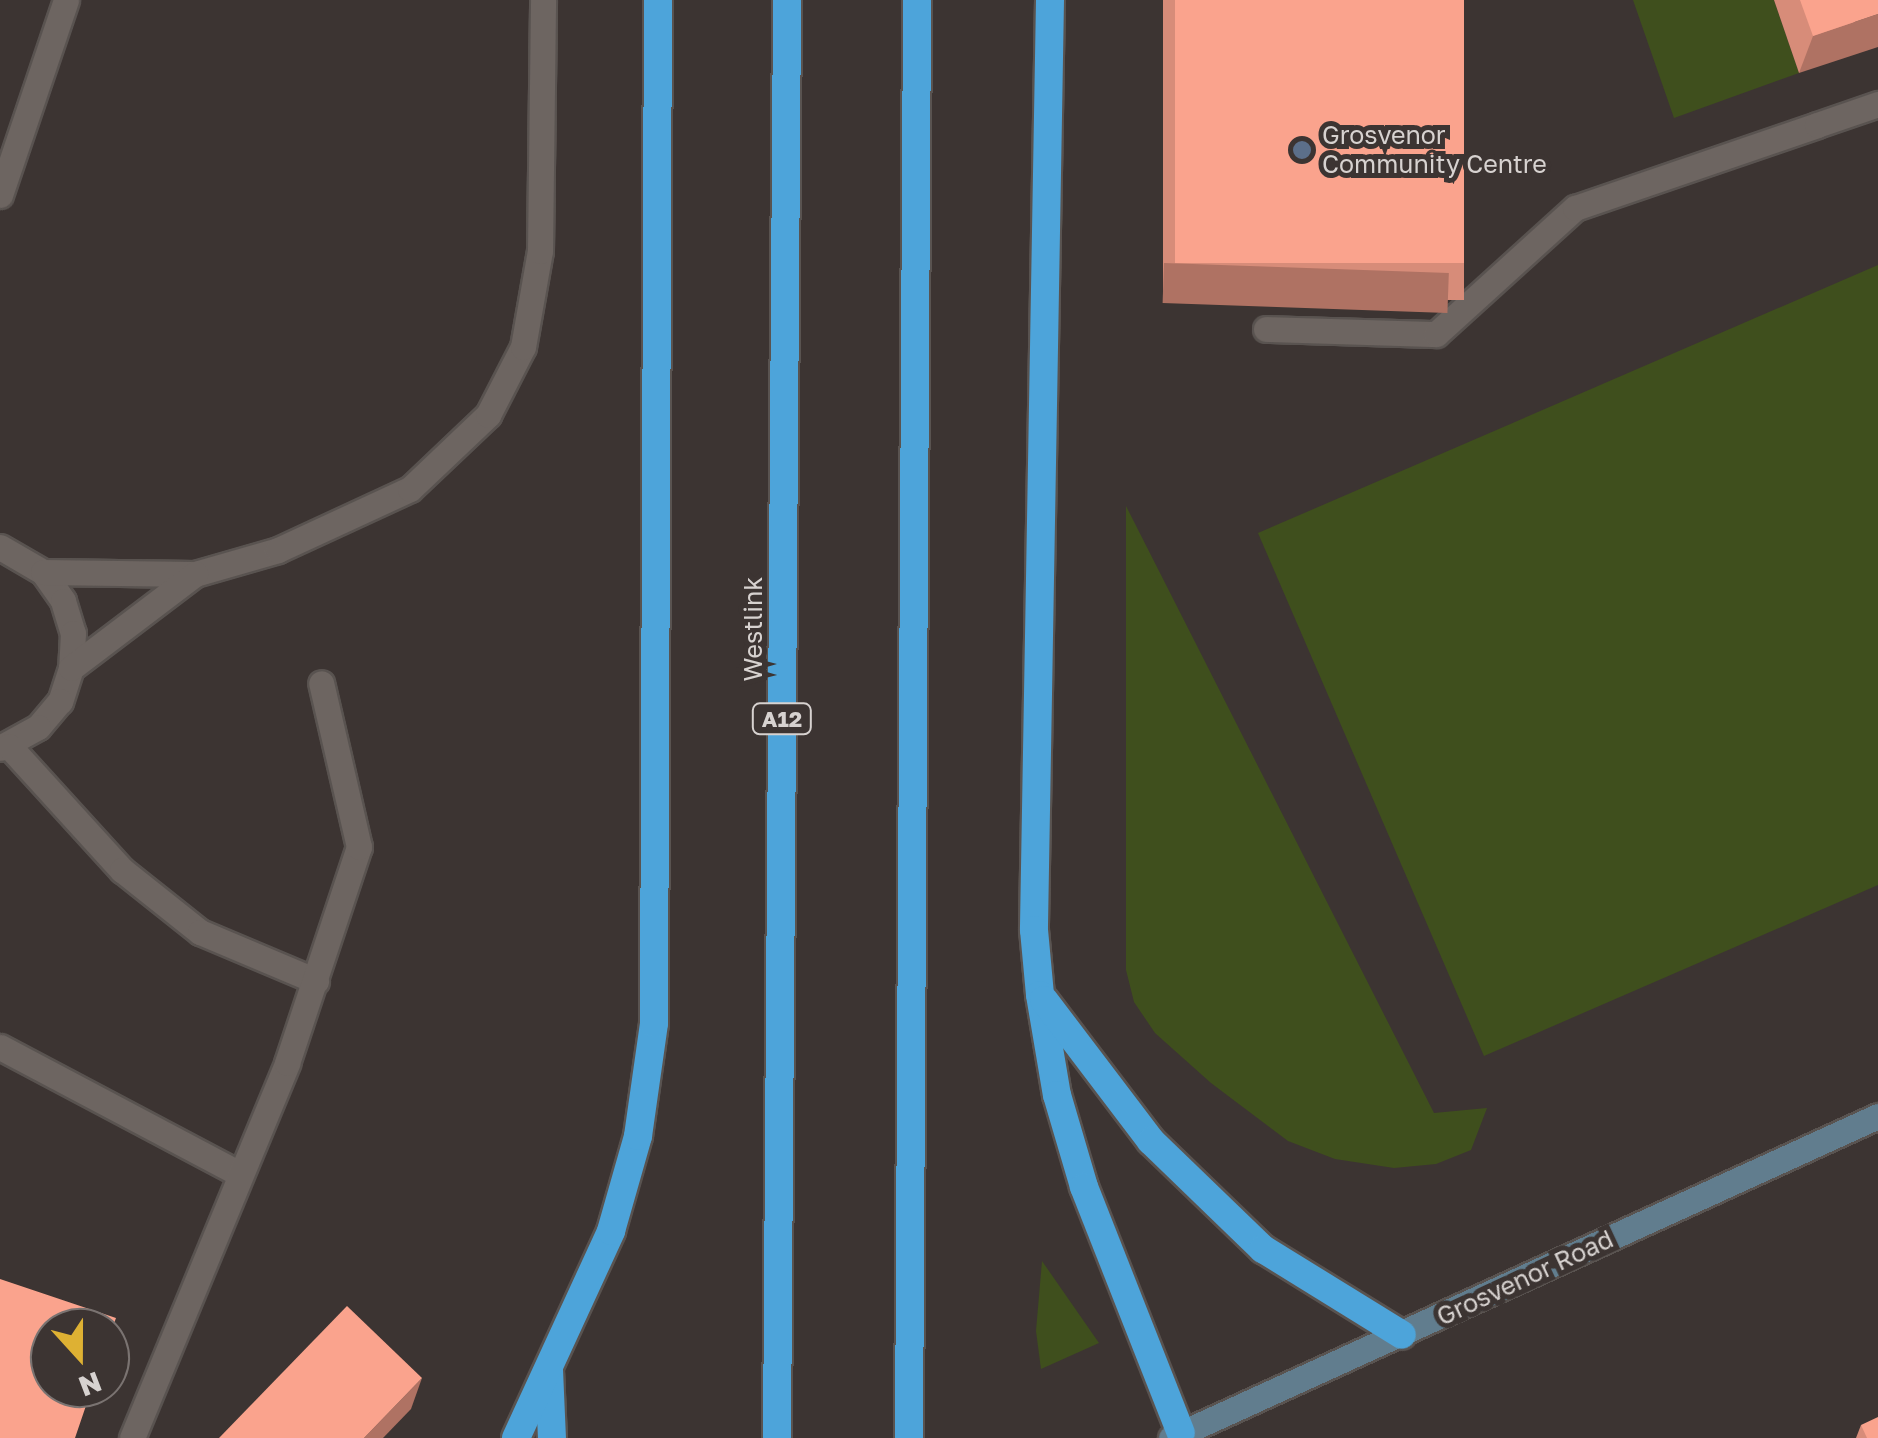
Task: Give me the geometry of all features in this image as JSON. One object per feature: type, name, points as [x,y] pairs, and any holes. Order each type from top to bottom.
[{"type":"highway","points":[[516,1438],[611,1231],[638,1136],[654,1022],[658,0]]},
{"type":"highway","name":"Westlink","points":[[777,1438],[787,0]]},
{"type":"highway","points":[[909,1438],[917,0]]},
{"type":"highway","points":[[1050,0],[1034,930],[1040,995],[1057,1095],[1084,1187],[1176,1436]]},
{"type":"highway","points":[[1040,995],[1152,1140],[1263,1249],[1402,1335]]},
{"type":"highway","points":[[549,1363],[552,1438]]},
{"type":"main road","name":"Grosvenor Road","points":[[1176,1436],[1878,1116]]},
{"type":"street","points":[[0,195],[66,0]]},
{"type":"street","points":[[43,572],[195,574],[278,550],[410,490],[488,416],[523,347],[540,251],[543,0]]},
{"type":"street","points":[[1266,329],[1436,334],[1575,208],[1878,104]]},
{"type":"street","points":[[0,526],[8,549],[43,572],[63,600],[73,634],[71,668],[60,701],[38,728],[4,747],[122,870],[200,932],[316,981]]},
{"type":"street","points":[[71,668],[195,574]]},
{"type":"street","points":[[132,1438],[316,981],[359,847],[321,684]]},
{"type":"street","points":[[0,1047],[238,1174]]},
{"type":"green space","points":[[1633,0],[1774,0],[1799,73],[1674,118]]},
{"type":"green space","points":[[1878,265],[1878,885],[1484,1056],[1258,533]]},
{"type":"green space","points":[[1126,506],[1434,1113],[1487,1108],[1471,1150],[1436,1164],[1394,1168],[1335,1159],[1288,1141],[1211,1083],[1155,1033],[1134,1002],[1126,970]]},
{"type":"green space","points":[[1042,1261],[1099,1343],[1041,1369],[1036,1331]]},
{"type":"building","name":"Grosvenor Community Centre","points":[[1175,0],[1464,0],[1464,263],[1175,263]]},
{"type":"building","points":[[1800,0],[1878,0],[1878,14],[1813,36]]},
{"type":"building","points":[[0,1279],[86,1308],[30,1308],[30,1408],[85,1408],[75,1438],[0,1438]]},
{"type":"building","points":[[347,1306],[422,1378],[364,1438],[219,1438]]},
{"type":"building","points":[[1878,1417],[1878,1438],[1867,1438],[1861,1425]]},
{"type":"place","name":"Grosvenor Community Centre","points":[[1302,150]]}]
